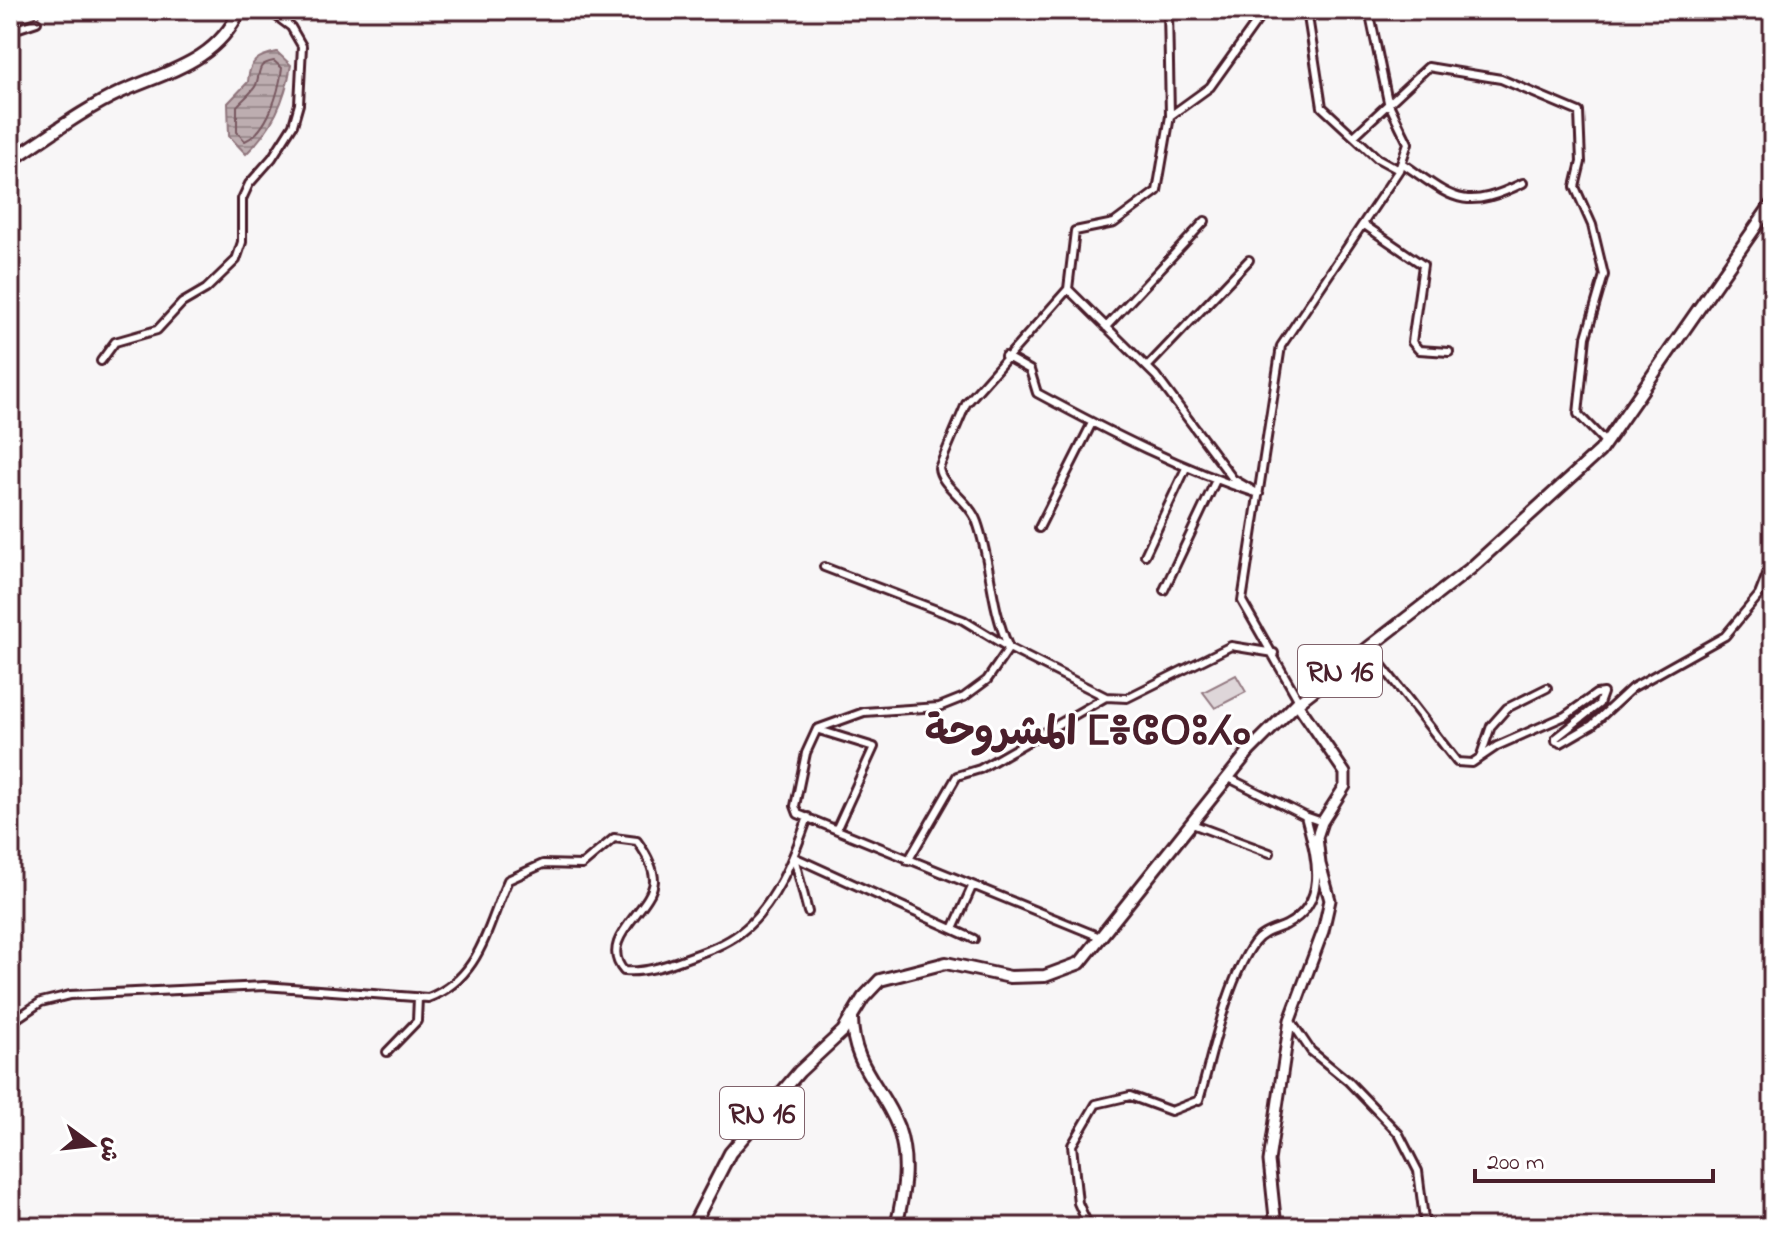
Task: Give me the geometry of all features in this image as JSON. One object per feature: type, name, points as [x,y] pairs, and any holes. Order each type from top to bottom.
[{"type":"main road","points":[[10,161],[122,92],[182,69],[219,41],[240,10]]},
{"type":"main road","name":"RN 16","points":[[692,1227],[730,1153],[799,1072],[843,1031],[880,980],[946,963],[1010,977],[1045,976],[1080,963],[1249,751],[1298,702],[1470,569],[1606,443],[1773,202]]},
{"type":"main road","points":[[1276,1227],[1269,1161],[1290,1020],[1323,931],[1330,900],[1317,837],[1322,822],[1345,786],[1345,773],[1298,702]]},
{"type":"main road","points":[[852,1015],[852,1040],[857,1057],[897,1126],[905,1153],[905,1186],[896,1227]]},
{"type":"street","points":[[101,361],[115,342],[157,330],[182,303],[206,289],[236,260],[242,242],[242,199],[249,184],[272,158],[293,125],[302,81],[302,46],[298,35],[268,10]]},
{"type":"street","points":[[1009,648],[995,617],[978,524],[969,503],[944,480],[939,468],[966,404],[1005,356],[1068,289],[1075,231],[1114,223],[1157,191],[1170,116],[1168,10]]},
{"type":"street","points":[[1170,116],[1210,87],[1265,10]]},
{"type":"street","points":[[1307,10],[1322,107],[1377,158],[1400,166],[1450,195],[1467,201],[1497,196],[1523,183]]},
{"type":"street","points":[[1298,702],[1242,601],[1281,346],[1400,166],[1408,143],[1406,133],[1388,102],[1369,10]]},
{"type":"street","points":[[10,31],[37,22]]},
{"type":"street","points":[[1354,136],[1428,67],[1501,79],[1579,112],[1581,162],[1575,187],[1592,225],[1604,275],[1586,337],[1578,414],[1606,443]]},
{"type":"street","points":[[1106,327],[1205,221]]},
{"type":"street","points":[[1363,224],[1423,265],[1412,342],[1419,350],[1449,352]]},
{"type":"street","points":[[1147,367],[1249,260]]},
{"type":"street","points":[[1068,289],[1147,367],[1233,479],[1259,494]]},
{"type":"street","points":[[1005,356],[1030,370],[1037,393],[1092,423],[1186,468],[1259,494]]},
{"type":"street","points":[[1039,528],[1092,423]]},
{"type":"street","points":[[1145,555],[1186,468]]},
{"type":"street","points":[[1164,590],[1216,480]]},
{"type":"street","points":[[1369,649],[1457,762],[1472,763],[1565,716],[1596,694],[1603,693],[1599,704],[1556,738],[1561,743],[1592,725],[1632,688],[1725,636],[1759,595],[1773,559]]},
{"type":"street","points":[[824,567],[963,620],[1009,648],[1106,697],[1127,698],[1231,646],[1274,654]]},
{"type":"street","points":[[1009,648],[987,680],[964,697],[939,707],[864,712],[817,729],[806,753],[795,806],[798,814],[1100,937]]},
{"type":"street","points":[[1480,757],[1491,726],[1507,708],[1547,688]]},
{"type":"street","points":[[908,861],[957,776],[980,769],[1106,697]]},
{"type":"street","points":[[817,729],[874,747],[837,828]]},
{"type":"street","points":[[1229,778],[1322,822]]},
{"type":"street","points":[[1089,1227],[1078,1203],[1072,1145],[1096,1104],[1130,1096],[1171,1111],[1199,1100],[1236,982],[1254,943],[1288,924],[1307,909],[1314,897],[1318,868],[1305,816]]},
{"type":"street","points":[[10,1023],[41,1002],[70,995],[264,986],[418,997],[444,992],[467,974],[508,880],[543,864],[582,865],[614,838],[637,841],[652,870],[654,882],[651,893],[623,930],[617,955],[624,971],[637,972],[721,945],[743,931],[768,901],[794,857],[808,817]]},
{"type":"street","points":[[1192,824],[1270,853]]},
{"type":"street","points":[[794,857],[808,912]]},
{"type":"street","points":[[794,857],[974,939]]},
{"type":"street","points":[[953,929],[972,887]]},
{"type":"street","points":[[387,1052],[417,1021],[418,997]]},
{"type":"street","points":[[1290,1020],[1311,1051],[1348,1081],[1399,1134],[1418,1171],[1425,1227]]},
{"type":"shaded area","points":[[1236,675],[1246,692],[1215,708],[1203,692]]},
{"type":"water","points":[[277,52],[291,65],[285,91],[270,124],[246,154],[229,136],[228,103],[248,82],[252,64],[264,55]]},
{"type":"district","name":"المشروحة ⵎⴻⵛⵔⵓⵃⴰ","points":[[1088,730]]}]
